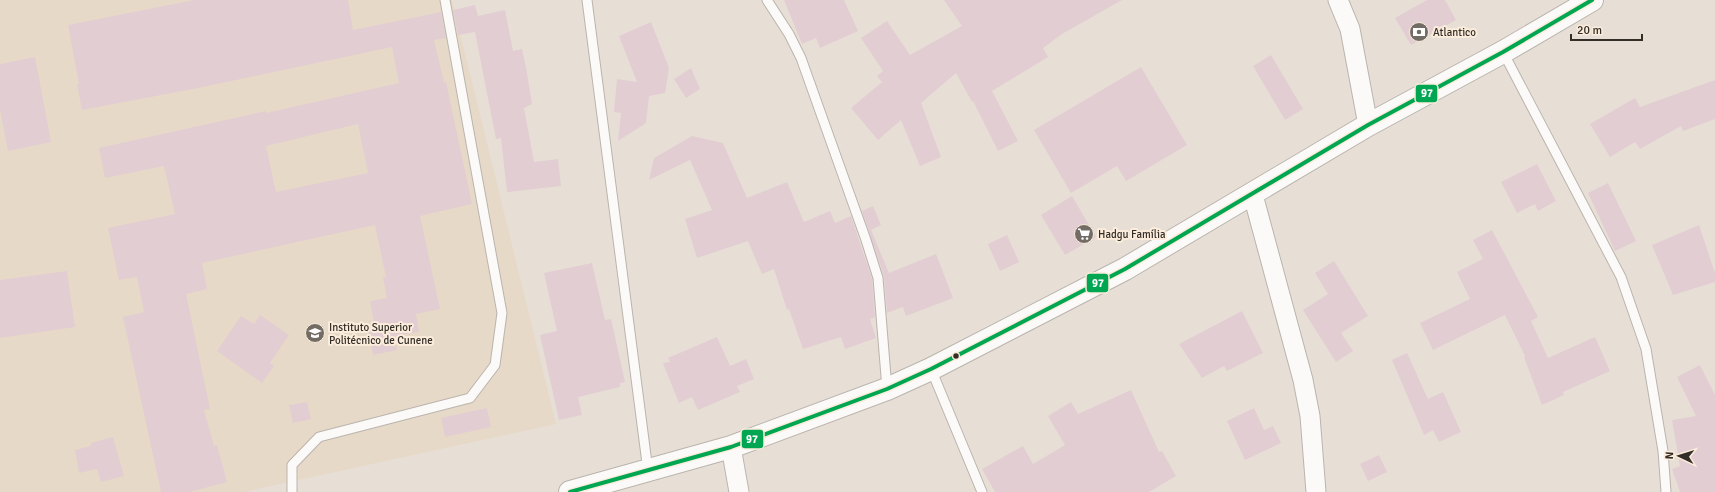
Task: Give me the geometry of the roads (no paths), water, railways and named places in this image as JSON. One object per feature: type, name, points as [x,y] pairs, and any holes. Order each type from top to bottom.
[{"type":"main road","points":[[570,492],[731,447],[887,389],[931,369],[1125,269],[1253,195],[1368,125],[1503,52],[1592,0]]},
{"type":"street","points":[[1338,0],[1350,29],[1368,125]]},
{"type":"street","points":[[1253,195],[1303,380],[1310,416],[1316,492]]},
{"type":"street","points":[[731,447],[738,492]]},
{"type":"lane","points":[[292,492],[292,465],[319,437],[470,398],[495,366],[502,313],[445,0]]},
{"type":"lane","points":[[587,0],[648,471]]},
{"type":"lane","points":[[767,0],[789,34],[801,58],[861,225],[878,278],[887,389]]},
{"type":"lane","points":[[1503,52],[1621,277],[1646,349],[1663,451],[1666,492]]},
{"type":"lane","points":[[931,369],[982,492]]},
{"type":"place","name":"Atlantico","points":[[1419,32]]},
{"type":"place","name":"Hadgu Família","points":[[1084,234]]},
{"type":"place","name":"Instituto Superior Politécnico de Cunene","points":[[315,333]]}]
